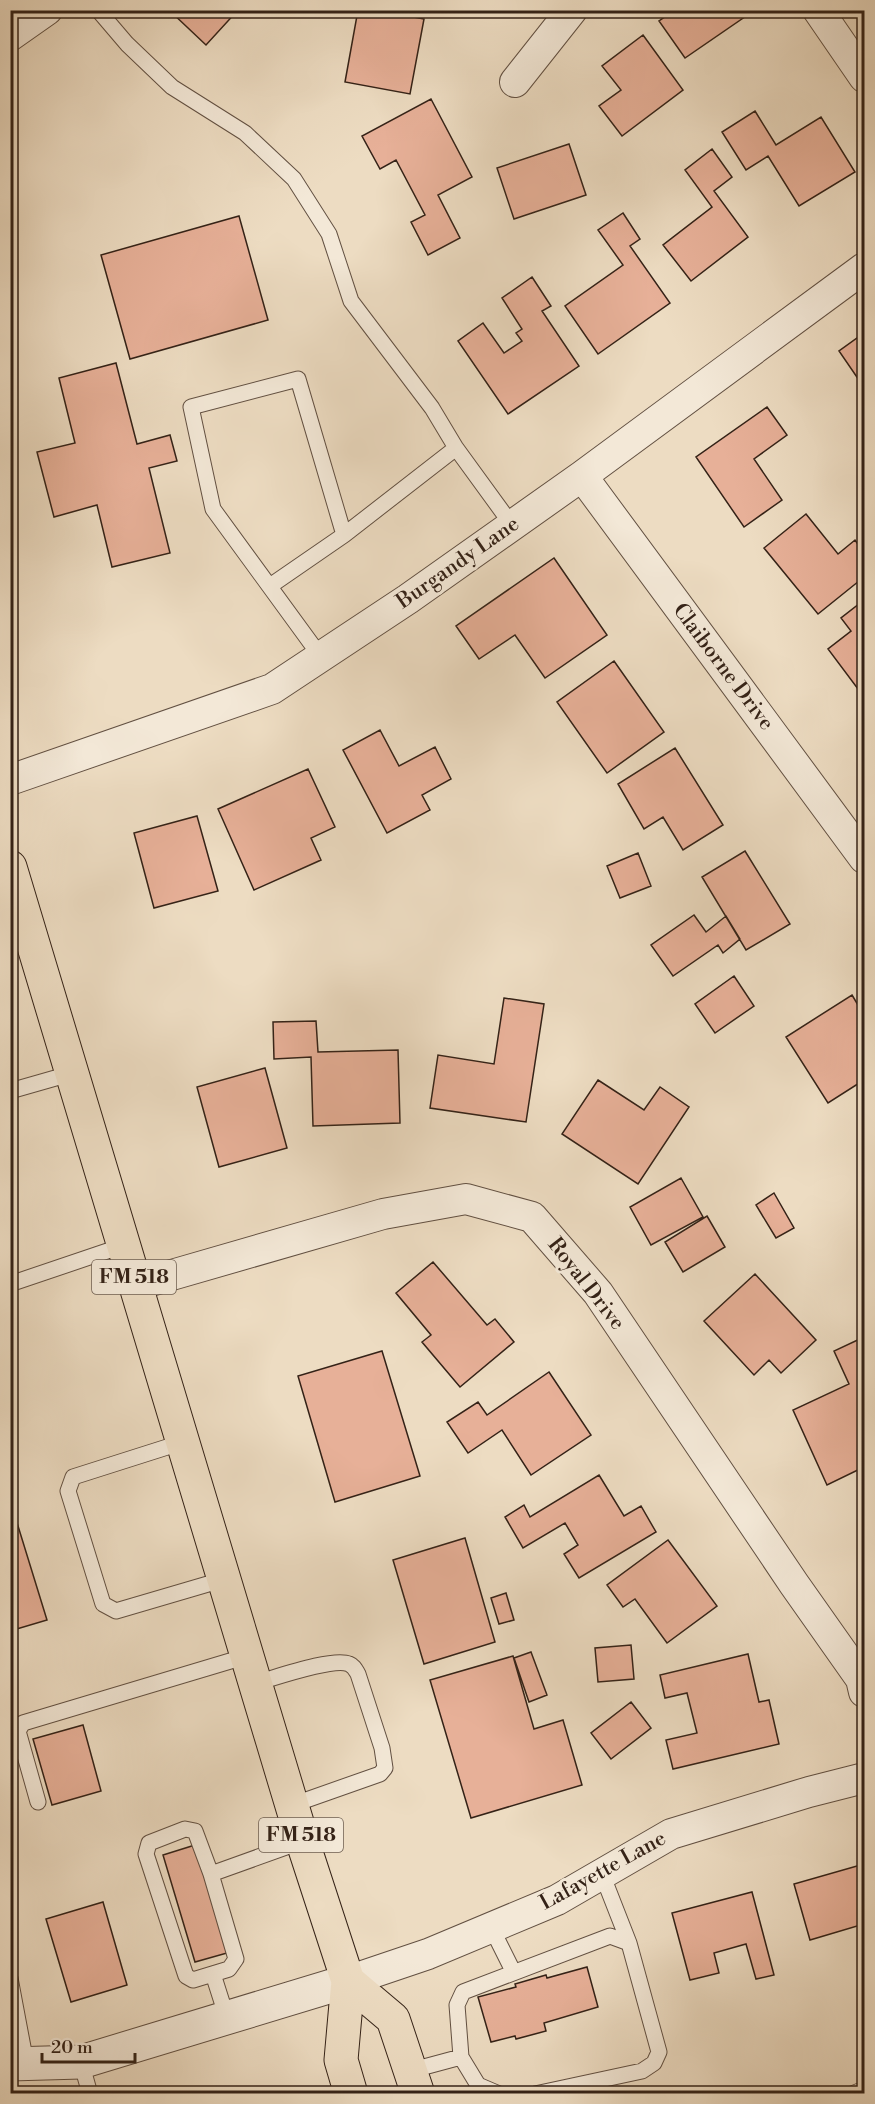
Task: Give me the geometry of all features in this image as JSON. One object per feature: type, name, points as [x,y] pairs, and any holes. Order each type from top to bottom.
[{"type":"main road","name":"FM 518","points":[[10,867],[292,1805],[348,1981],[341,2061],[351,2094]]},
{"type":"main road","points":[[348,1981],[393,2019],[413,2082]]},
{"type":"street","points":[[10,36],[46,10]]},
{"type":"street","points":[[515,82],[572,10]]},
{"type":"street","points":[[818,10],[864,77]]},
{"type":"street","name":"Burgandy Lane","points":[[10,780],[272,689],[408,599],[582,476],[864,268]]},
{"type":"street","name":"Claiborne Drive","points":[[582,476],[864,858]]},
{"type":"street","name":"Royal Drive","points":[[137,1285],[384,1214],[442,1203],[466,1199],[532,1217],[598,1293],[861,1679],[864,1692]]},
{"type":"street","name":"Lafayette Lane","points":[[348,1981],[428,1954],[557,1900],[671,1834],[809,1792],[864,1778]]},
{"type":"street","points":[[18,2063],[81,2062],[348,1981]]},
{"type":"lane","points":[[98,10],[127,44],[172,87],[245,133],[294,179],[329,234],[351,301],[432,408],[456,448],[512,525]]},
{"type":"lane","points":[[321,657],[213,509],[191,406],[298,380],[344,536]]},
{"type":"lane","points":[[270,586],[344,536],[456,448]]},
{"type":"lane","points":[[10,1091],[73,1072]]},
{"type":"lane","points":[[10,1284],[125,1245]]},
{"type":"lane","points":[[183,1442],[73,1477],[68,1491],[71,1502],[103,1604],[117,1611],[225,1579]]},
{"type":"lane","points":[[38,1802],[18,1731],[23,1723],[251,1669],[347,1663],[354,1666],[358,1674],[382,1748],[385,1768],[380,1774],[292,1805]]},
{"type":"lane","points":[[185,1829],[195,1831],[211,1874],[236,1959],[229,1969],[193,1980],[186,1976],[146,1854],[149,1843],[185,1829]]},
{"type":"lane","points":[[211,1874],[303,1841]]},
{"type":"lane","points":[[535,2094],[642,2071],[654,2063],[659,2052],[629,1943],[602,1874]]},
{"type":"lane","points":[[491,1928],[513,1971]]},
{"type":"lane","points":[[499,2094],[478,2085],[461,2057],[457,2005],[463,1992],[513,1971],[610,1936],[629,1943]]},
{"type":"lane","points":[[213,1974],[227,2018]]},
{"type":"lane","points":[[10,1978],[18,2063]]},
{"type":"lane","points":[[413,2082],[461,2057]]},
{"type":"lane","points":[[81,2062],[90,2094]]},
{"type":"lane","points":[[852,2094],[864,2089]]},
{"type":"building","points":[[169,10],[238,10],[206,45]]},
{"type":"building","points":[[358,10],[378,10],[424,19],[410,94],[345,82]]},
{"type":"building","points":[[675,10],[747,10],[749,14],[685,58],[659,21]]},
{"type":"building","points":[[643,35],[683,90],[622,136],[599,106],[621,90],[602,66]]},
{"type":"building","points":[[431,99],[472,177],[438,195],[460,238],[428,255],[411,222],[425,215],[396,160],[380,169],[362,136]]},
{"type":"building","points":[[755,111],[776,145],[821,117],[855,172],[799,206],[768,156],[746,170],[722,132]]},
{"type":"building","points":[[569,144],[586,195],[514,219],[497,168]]},
{"type":"building","points":[[712,149],[732,177],[714,191],[748,237],[691,281],[663,245],[712,207],[685,170]]},
{"type":"building","points":[[623,213],[640,239],[630,246],[670,303],[598,354],[565,306],[623,265],[598,230]]},
{"type":"building","points":[[239,216],[268,320],[130,359],[101,255]]},
{"type":"building","points":[[532,277],[551,306],[542,311],[579,366],[508,414],[458,341],[483,323],[504,353],[522,341],[516,333],[522,329],[502,298]]},
{"type":"building","points":[[864,333],[864,380],[861,383],[839,351]]},
{"type":"building","points":[[116,363],[137,444],[170,435],[177,461],[149,468],[170,553],[112,567],[97,505],[54,517],[37,452],[75,443],[59,378]]},
{"type":"building","points":[[767,407],[787,435],[754,459],[782,500],[744,527],[696,457]]},
{"type":"building","points":[[806,514],[838,554],[855,540],[864,553],[864,577],[818,614],[764,548]]},
{"type":"building","points":[[554,558],[607,635],[545,678],[515,635],[479,659],[456,626]]},
{"type":"building","points":[[864,600],[864,697],[828,649],[851,631],[841,618]]},
{"type":"building","points":[[614,661],[664,732],[607,773],[557,702]]},
{"type":"building","points":[[380,730],[399,766],[435,747],[451,779],[422,795],[430,810],[387,833],[343,750]]},
{"type":"building","points":[[675,748],[723,825],[683,850],[663,817],[644,829],[618,784]]},
{"type":"building","points":[[308,769],[335,827],[311,838],[321,860],[254,890],[218,809]]},
{"type":"building","points":[[197,816],[218,891],[154,908],[134,833]]},
{"type":"building","points":[[745,851],[790,924],[746,950],[702,877]]},
{"type":"building","points":[[638,853],[651,886],[620,898],[607,866]]},
{"type":"building","points":[[694,915],[706,932],[726,916],[740,939],[723,953],[718,945],[673,976],[651,945]]},
{"type":"building","points":[[734,976],[754,1006],[715,1033],[695,1004]]},
{"type":"building","points":[[852,995],[864,1015],[864,1080],[828,1103],[786,1037]]},
{"type":"building","points":[[504,998],[544,1004],[526,1122],[430,1108],[438,1055],[494,1064]]},
{"type":"building","points":[[316,1021],[318,1052],[398,1050],[400,1123],[313,1126],[311,1057],[274,1059],[273,1022]]},
{"type":"building","points":[[265,1068],[287,1148],[219,1167],[197,1087]]},
{"type":"building","points":[[598,1080],[644,1110],[660,1087],[689,1107],[638,1184],[562,1134]]},
{"type":"building","points":[[681,1178],[703,1217],[651,1245],[630,1207]]},
{"type":"building","points":[[774,1193],[794,1228],[776,1238],[756,1205]]},
{"type":"building","points":[[707,1216],[725,1247],[683,1272],[665,1242]]},
{"type":"building","points":[[433,1262],[487,1325],[495,1319],[514,1342],[460,1387],[422,1342],[431,1335],[396,1293]]},
{"type":"building","points":[[755,1274],[816,1340],[781,1373],[769,1360],[754,1375],[704,1321]]},
{"type":"building","points":[[864,1337],[864,1389],[858,1392],[864,1406],[864,1467],[827,1485],[793,1410],[849,1384],[834,1351]]},
{"type":"building","points":[[382,1351],[420,1476],[335,1502],[298,1376]]},
{"type":"building","points":[[549,1372],[591,1435],[531,1475],[502,1430],[468,1453],[447,1422],[478,1402],[487,1415]]},
{"type":"building","points":[[599,1475],[624,1516],[641,1506],[656,1532],[579,1578],[564,1554],[578,1545],[565,1523],[523,1548],[505,1517],[524,1505],[530,1517]]},
{"type":"building","points":[[10,1500],[47,1620],[10,1631]]},
{"type":"building","points":[[465,1538],[495,1642],[424,1664],[393,1560]]},
{"type":"building","points":[[668,1540],[717,1606],[667,1643],[635,1599],[623,1607],[607,1585]]},
{"type":"building","points":[[506,1593],[514,1620],[499,1624],[491,1598]]},
{"type":"building","points":[[631,1645],[634,1679],[598,1682],[595,1648]]},
{"type":"building","points":[[531,1652],[547,1695],[529,1702],[514,1658]]},
{"type":"building","points":[[748,1654],[759,1702],[769,1700],[779,1744],[673,1769],[666,1740],[697,1733],[687,1693],[665,1698],[660,1675]]},
{"type":"building","points":[[513,1656],[534,1729],[563,1720],[582,1785],[471,1818],[430,1680]]},
{"type":"building","points":[[631,1702],[651,1728],[611,1759],[591,1733]]},
{"type":"building","points":[[83,1725],[101,1791],[52,1805],[33,1739]]},
{"type":"building","points":[[195,1845],[227,1953],[195,1962],[163,1855]]},
{"type":"building","points":[[864,1864],[864,1924],[810,1940],[794,1884]]},
{"type":"building","points":[[752,1892],[774,1975],[756,1979],[746,1944],[714,1953],[719,1973],[690,1980],[672,1913]]},
{"type":"building","points":[[103,1902],[127,1985],[71,2002],[46,1919]]},
{"type":"building","points":[[587,1967],[598,2007],[544,2023],[546,2031],[516,2039],[515,2036],[491,2042],[478,1997],[516,1987],[515,1984],[546,1975],[547,1978]]}]
